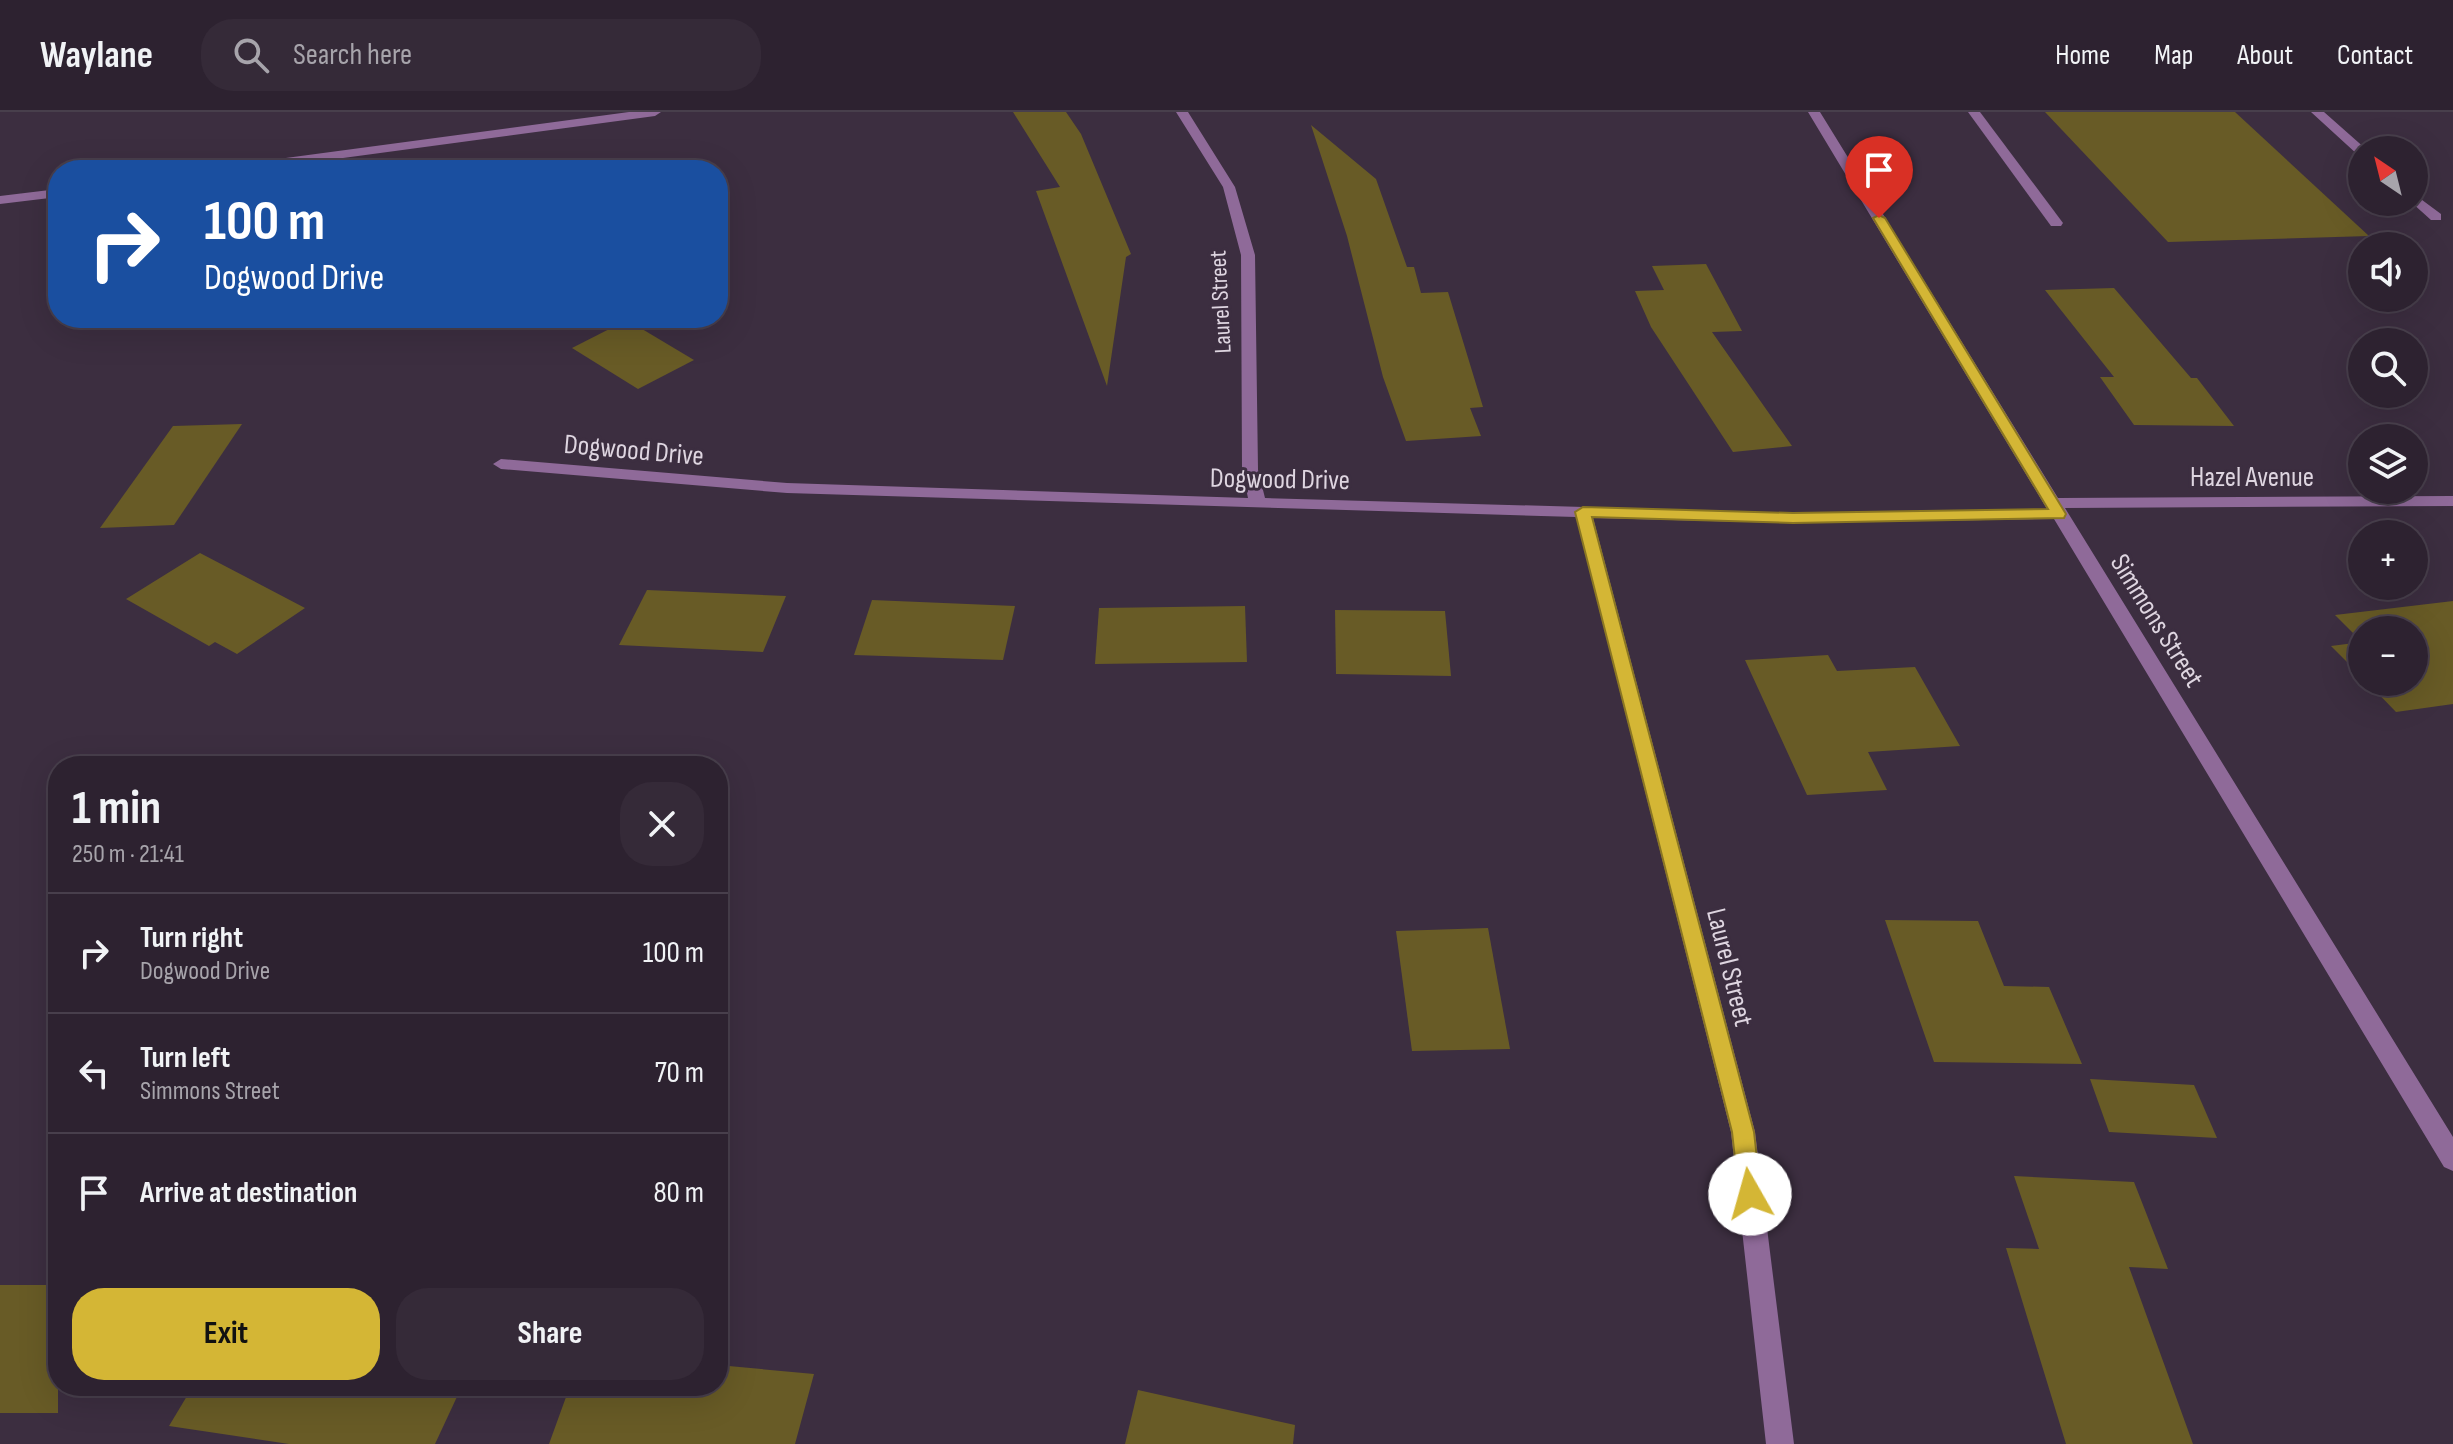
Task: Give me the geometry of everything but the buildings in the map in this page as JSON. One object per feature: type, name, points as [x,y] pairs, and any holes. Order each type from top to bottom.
[{"type":"street","points":[[300,160],[655,112]]},
{"type":"street","name":"Laurel Street","points":[[1182,112],[1229,187],[1248,255],[1250,470],[1258,503]]},
{"type":"street","name":"Simmons Street","points":[[1814,112],[2453,1159]]},
{"type":"street","points":[[1974,112],[2056,223]]},
{"type":"street","points":[[2317,112],[2348,140]]},
{"type":"street","points":[[0,200],[48,194]]},
{"type":"street","points":[[2428,210],[2436,217]]},
{"type":"street","name":"Dogwood Drive","points":[[501,464],[787,488],[1258,503],[1793,518],[2055,508]]},
{"type":"street","name":"Hazel Avenue","points":[[2055,508],[2453,501]]},
{"type":"street","name":"Laurel Street","points":[[1583,512],[1743,1132],[1780,1444]]},
{"type":"route","points":[[1750,1194],[1743,1132],[1583,512],[1793,518],[2058,514],[1879,218]]}]
